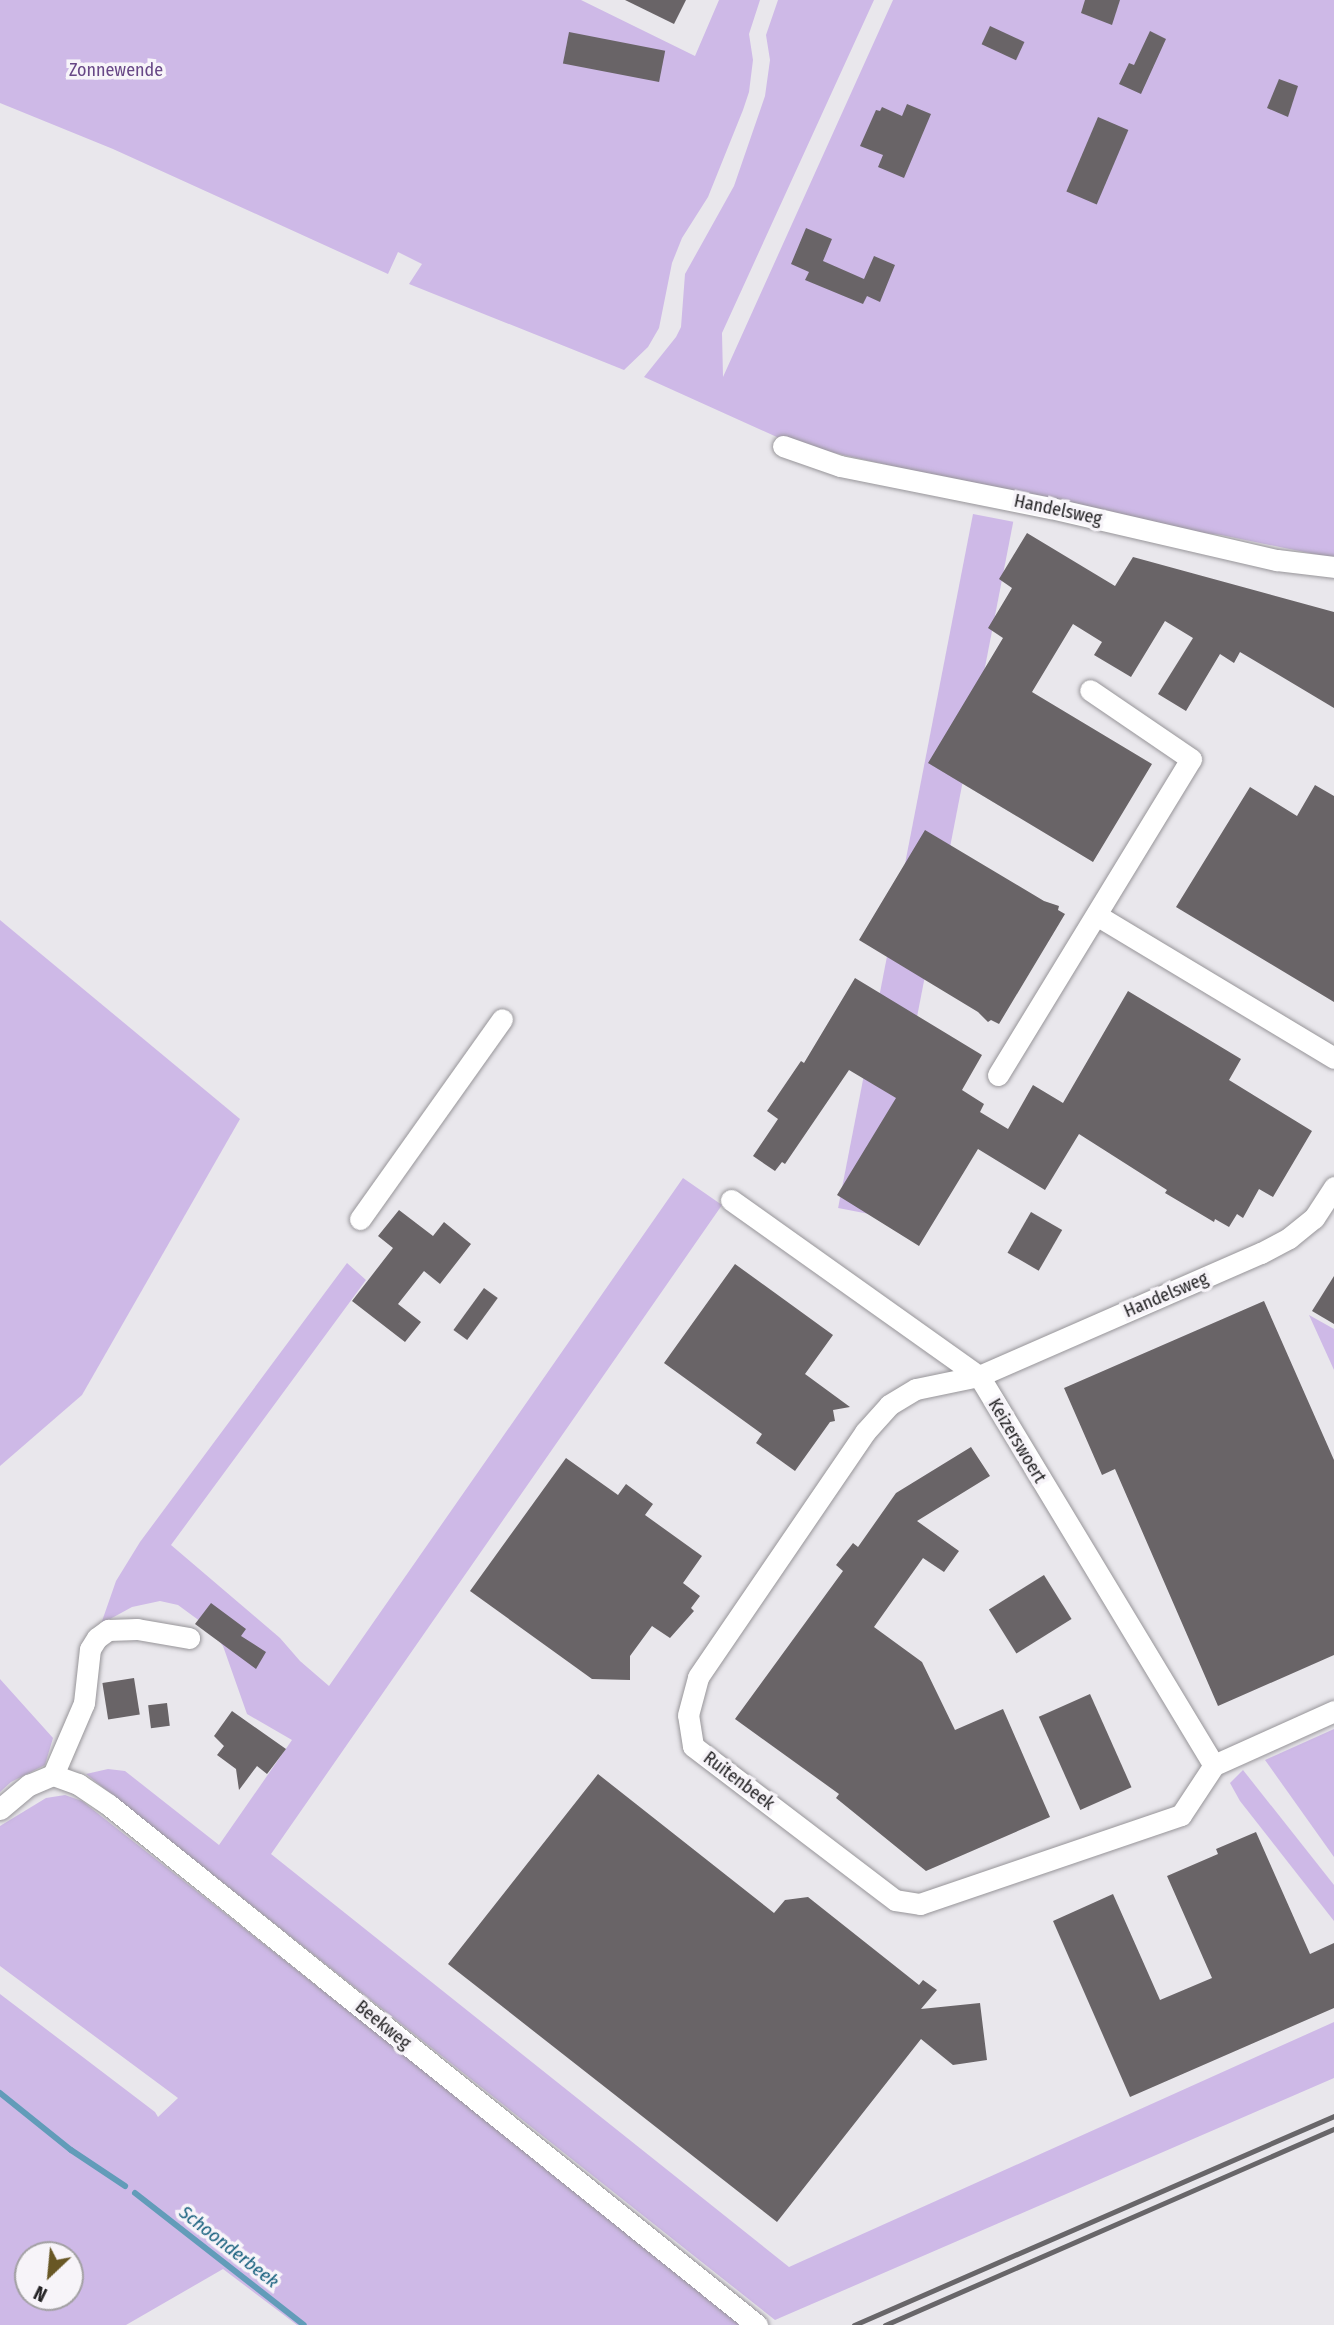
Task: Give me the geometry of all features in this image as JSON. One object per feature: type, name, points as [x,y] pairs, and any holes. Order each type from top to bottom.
[{"type":"street","name":"Handelsweg","points":[[783,446],[840,466],[1051,508],[1277,559],[1334,567]]},
{"type":"street","points":[[998,1075],[1098,916],[1191,759],[1090,690]]},
{"type":"street","points":[[1098,916],[1334,1058]]},
{"type":"street","points":[[360,1219],[502,1019]]},
{"type":"street","name":"Handelsweg","points":[[979,1376],[1261,1253],[1289,1238],[1314,1219],[1334,1187]]},
{"type":"street","name":"Keizerswoert","points":[[731,1200],[979,1376],[1214,1765]]},
{"type":"street","name":"Ruitenbeek","points":[[979,1376],[916,1389],[889,1405],[865,1432],[698,1677],[688,1715],[693,1746],[895,1900],[920,1904],[1181,1815],[1214,1765]]},
{"type":"street","points":[[0,1809],[29,1785],[53,1775],[85,1703],[90,1649],[97,1638],[108,1630],[137,1629],[188,1638]]},
{"type":"street","points":[[1214,1765],[1334,1711]]},
{"type":"street","name":"Beekweg","points":[[53,1775],[78,1784],[110,1805],[757,2325]]},
{"type":"green space","name":"Zonnewende","points":[[0,0],[581,0],[695,56],[719,0],[760,0],[749,34],[753,60],[749,92],[743,110],[708,197],[682,238],[672,263],[659,328],[648,347],[624,370],[409,284],[422,264],[398,252],[388,274],[113,149],[0,103]]},
{"type":"green space","points":[[778,0],[874,0],[722,333],[723,377],[893,0],[1334,0],[1334,558],[1221,535],[1177,530],[790,443],[644,377],[681,327],[685,274],[734,186],[765,96],[770,60],[766,35]]},
{"type":"green space","points":[[973,514],[1013,522],[878,1216],[838,1208]]},
{"type":"green space","points":[[0,920],[240,1119],[82,1395],[0,1466]]},
{"type":"green space","points":[[683,1178],[722,1205],[271,1854],[789,2267],[1334,2022],[1334,2078],[775,2320],[86,1774],[108,1769],[125,1771],[219,1845],[292,1740],[247,1714],[223,1646],[208,1627],[178,1605],[160,1601],[132,1607],[101,1624],[116,1581],[140,1542],[347,1263],[366,1280],[171,1545],[280,1638],[300,1661],[329,1686]]},
{"type":"green space","points":[[1309,1315],[1334,1329],[1334,1370]]},
{"type":"green space","points":[[0,1679],[53,1738],[45,1765],[11,1782],[0,1792]]},
{"type":"green space","points":[[1334,1729],[1334,1857],[1265,1760]]},
{"type":"green space","points":[[1243,1770],[1334,1885],[1334,1921],[1240,1801],[1230,1783]]},
{"type":"green space","points":[[65,1795],[82,1801],[747,2325],[297,2325],[223,2269],[126,2325],[0,2325],[0,1994],[155,2112],[158,2117],[178,2098],[0,1966],[0,1826],[46,1798]]},
{"type":"building","points":[[625,0],[686,0],[674,24]]},
{"type":"building","points":[[1085,0],[1120,0],[1112,25],[1081,13]]},
{"type":"building","points":[[990,26],[1024,42],[1016,60],[982,44]]},
{"type":"building","points":[[1150,31],[1166,39],[1141,94],[1119,84],[1129,63],[1134,65]]},
{"type":"building","points":[[569,32],[665,51],[659,82],[563,63]]},
{"type":"building","points":[[1279,79],[1298,86],[1288,117],[1267,108]]},
{"type":"building","points":[[907,104],[931,114],[904,178],[878,167],[883,155],[860,146],[876,110],[880,111],[882,107],[902,116]]},
{"type":"building","points":[[1098,117],[1128,130],[1097,204],[1066,192]]},
{"type":"building","points":[[806,228],[832,239],[823,261],[864,279],[874,256],[895,265],[880,302],[867,296],[863,304],[805,280],[809,272],[791,264]]},
{"type":"building","points":[[1027,533],[1115,586],[1133,557],[1334,612],[1334,708],[1240,652],[1234,663],[1220,654],[1186,711],[1158,694],[1193,638],[1165,621],[1131,677],[1094,655],[1102,642],[1073,624],[1032,692],[1152,764],[1093,862],[928,763],[1003,638],[988,628],[1012,588],[999,579]]},
{"type":"building","points":[[1315,785],[1334,796],[1334,1002],[1176,907],[1250,787],[1297,816]]},
{"type":"building","points":[[925,830],[1044,901],[1059,906],[1058,910],[1065,914],[999,1024],[991,1020],[988,1022],[978,1012],[859,940]]},
{"type":"building","points":[[855,978],[982,1055],[962,1090],[984,1104],[980,1112],[1008,1129],[1033,1085],[1063,1103],[1128,991],[1241,1059],[1229,1080],[1312,1131],[1273,1197],[1259,1189],[1243,1218],[1237,1214],[1229,1227],[1215,1219],[1214,1222],[1165,1193],[1167,1190],[1079,1134],[1045,1190],[978,1149],[919,1246],[837,1195],[896,1098],[849,1070],[785,1164],[782,1162],[775,1171],[753,1156],[778,1119],[767,1111],[801,1061],[804,1063]]},
{"type":"building","points":[[399,1210],[433,1236],[444,1222],[471,1244],[440,1284],[424,1271],[398,1304],[421,1322],[405,1342],[352,1301],[393,1248],[378,1236]]},
{"type":"building","points":[[1031,1212],[1062,1230],[1039,1271],[1008,1253]]},
{"type":"building","points":[[735,1264],[833,1335],[805,1374],[850,1407],[833,1410],[835,1421],[830,1422],[795,1471],[756,1443],[762,1434],[664,1363]]},
{"type":"building","points":[[1334,1276],[1334,1324],[1312,1311]]},
{"type":"building","points":[[484,1288],[498,1298],[467,1340],[453,1330]]},
{"type":"building","points":[[1264,1301],[1334,1460],[1334,1655],[1218,1706],[1115,1469],[1102,1475],[1064,1388]]},
{"type":"building","points":[[971,1447],[990,1476],[917,1521],[959,1551],[944,1572],[923,1558],[874,1627],[922,1662],[955,1730],[1003,1709],[1050,1817],[926,1871],[836,1798],[839,1794],[735,1719],[843,1571],[836,1565],[853,1543],[858,1547],[896,1493]]},
{"type":"building","points":[[566,1458],[618,1495],[626,1484],[653,1504],[645,1515],[702,1556],[683,1583],[700,1596],[691,1608],[694,1611],[670,1638],[652,1626],[630,1656],[630,1680],[592,1679],[470,1591]]},
{"type":"building","points":[[1044,1575],[1072,1619],[1016,1654],[989,1609]]},
{"type":"building","points":[[211,1603],[246,1629],[241,1636],[266,1652],[256,1669],[195,1624]]},
{"type":"building","points":[[134,1678],[140,1715],[108,1720],[102,1683]]},
{"type":"building","points":[[1090,1694],[1131,1787],[1080,1810],[1039,1717]]},
{"type":"building","points":[[167,1703],[170,1726],[151,1728],[148,1705]]},
{"type":"building","points":[[232,1711],[286,1749],[267,1774],[257,1766],[239,1790],[236,1769],[217,1755],[224,1746],[214,1736]]},
{"type":"building","points":[[598,1774],[774,1913],[785,1900],[808,1897],[919,1985],[923,1980],[937,1990],[921,2009],[980,2003],[987,2060],[953,2065],[921,2039],[777,2222],[448,1964]]},
{"type":"building","points":[[1256,1832],[1310,1954],[1334,1943],[1334,2008],[1130,2097],[1053,1921],[1113,1894],[1160,2000],[1212,1978],[1167,1876],[1218,1854],[1216,1849]]},
{"type":"waterway","name":"Schoonderbeek","points":[[0,2093],[71,2150],[125,2186]]},
{"type":"waterway","name":"Schoonderbeek","points":[[135,2193],[304,2325]]},
{"type":"railway","points":[[854,2325],[1334,2116]]},
{"type":"railway","points":[[885,2325],[1334,2129]]}]
